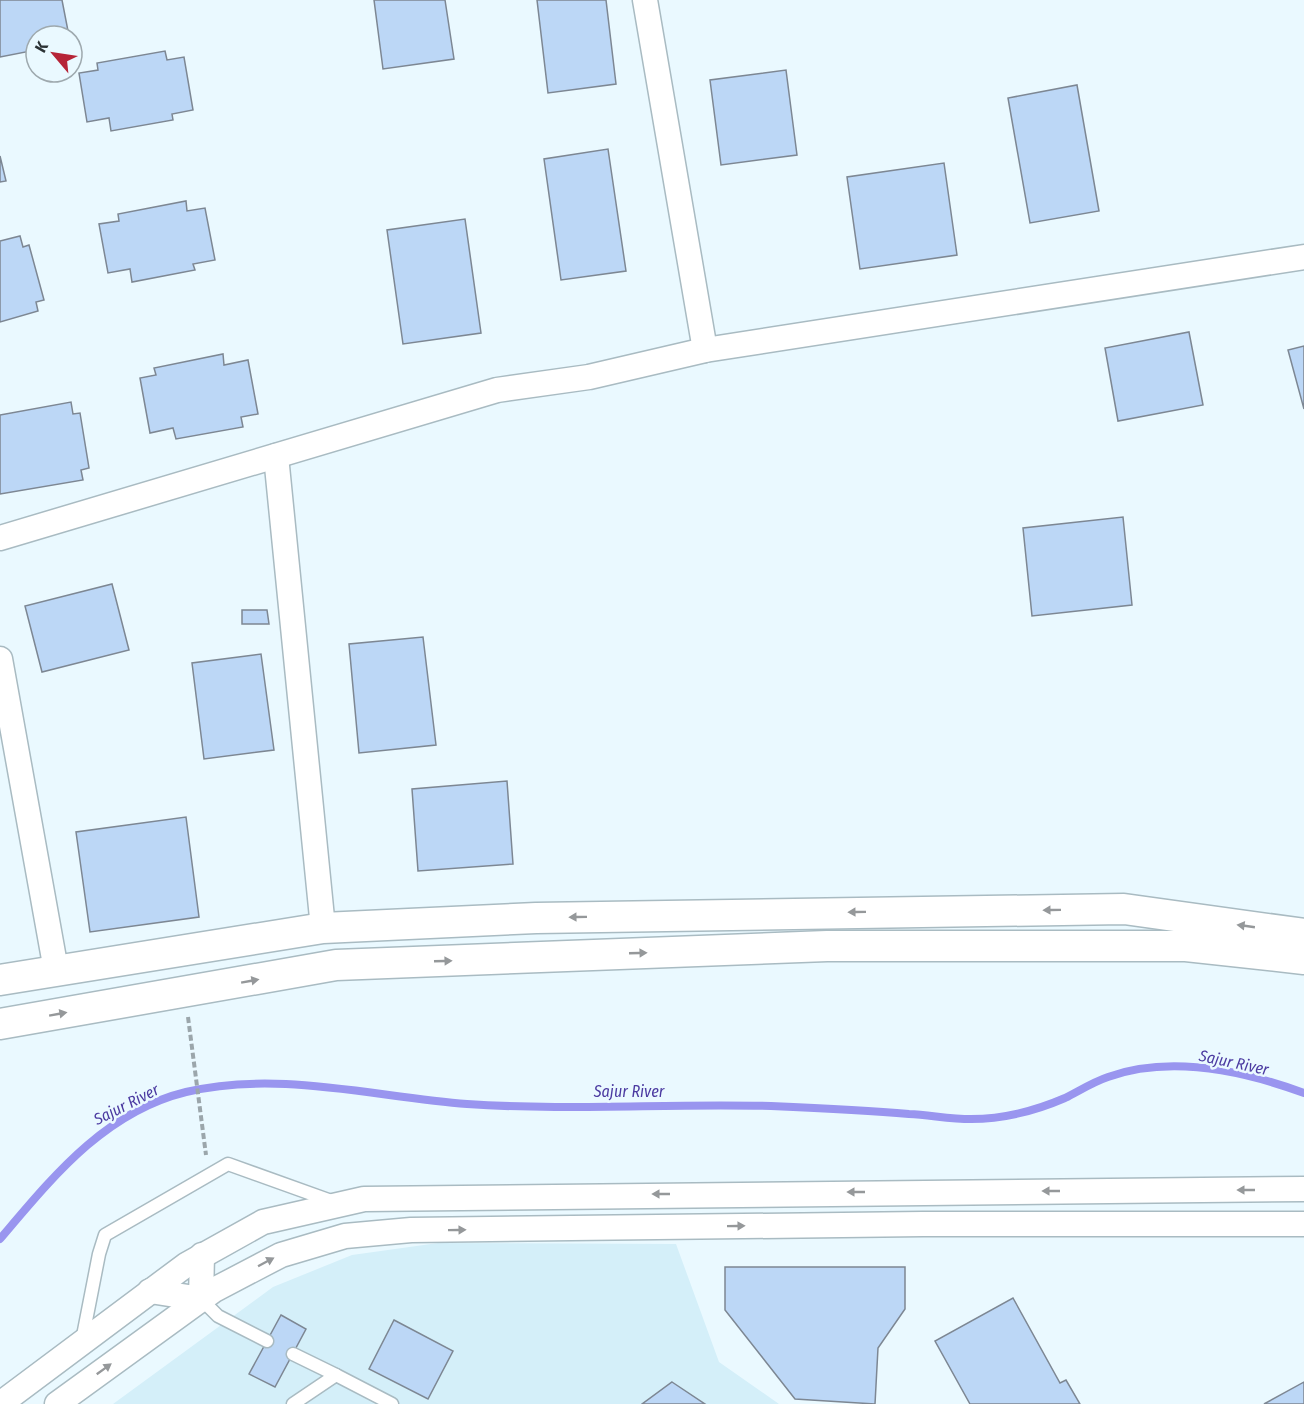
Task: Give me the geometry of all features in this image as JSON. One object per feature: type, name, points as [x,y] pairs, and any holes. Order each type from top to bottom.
[{"type":"street","points":[[645,0],[705,350]]},
{"type":"street","points":[[0,538],[497,390],[589,377],[705,350],[1304,257]]},
{"type":"street","points":[[276,456],[323,928]]},
{"type":"street","points":[[0,659],[56,970]]},
{"type":"street","points":[[0,980],[323,928],[536,918],[1124,909],[1304,934]]},
{"type":"street","points":[[0,1024],[336,965],[827,946],[1186,946],[1304,959]]},
{"type":"street","points":[[0,1404],[150,1291],[202,1255],[263,1222],[339,1203],[364,1199],[629,1194],[1304,1189]]},
{"type":"street","points":[[57,1404],[201,1299],[280,1255],[345,1236],[411,1230],[923,1224],[1304,1224]]},
{"type":"street","points":[[201,1299],[202,1255]]},
{"type":"street","points":[[150,1291],[201,1299]]},
{"type":"lane","points":[[81,1342],[105,1234],[228,1164],[339,1203]]},
{"type":"lane","points":[[201,1299],[218,1316],[267,1341]]},
{"type":"lane","points":[[293,1353],[392,1404]]},
{"type":"lane","points":[[293,1404],[336,1375]]},
{"type":"path","points":[[184,993],[209,1175]]},
{"type":"shaded area","points":[[438,1243],[676,1244],[719,1362],[779,1404],[113,1404],[273,1287],[352,1255]]},
{"type":"building","points":[[0,0],[62,0],[67,24],[24,24],[24,52],[0,57]]},
{"type":"building","points":[[374,0],[445,0],[454,59],[383,69]]},
{"type":"building","points":[[537,0],[606,0],[616,84],[548,93]]},
{"type":"building","points":[[165,51],[167,60],[184,57],[193,110],[172,114],[173,120],[111,131],[109,118],[87,122],[81,84],[84,84],[84,72],[98,70],[97,63]]},
{"type":"building","points":[[786,70],[797,155],[721,165],[710,80]]},
{"type":"building","points":[[1077,85],[1099,211],[1030,223],[1008,98]]},
{"type":"building","points":[[608,149],[626,271],[561,280],[544,159]]},
{"type":"building","points":[[0,156],[6,181],[0,182]]},
{"type":"building","points":[[944,163],[957,255],[860,269],[847,177]]},
{"type":"building","points":[[186,201],[187,211],[205,208],[215,260],[193,264],[195,270],[132,282],[130,269],[108,273],[99,224],[119,221],[118,214]]},
{"type":"building","points":[[465,219],[481,333],[403,344],[387,230]]},
{"type":"building","points":[[20,236],[23,247],[29,245],[44,300],[36,302],[38,311],[0,322],[0,241]]},
{"type":"building","points":[[1189,332],[1203,405],[1118,421],[1105,348]]},
{"type":"building","points":[[1304,346],[1304,409],[1288,350]]},
{"type":"building","points":[[223,354],[224,365],[248,360],[258,414],[241,417],[243,427],[176,439],[173,428],[150,433],[140,378],[156,375],[154,368]]},
{"type":"building","points":[[71,402],[73,414],[80,413],[89,468],[81,470],[83,480],[0,494],[0,415]]},
{"type":"building","points":[[1123,517],[1132,605],[1032,616],[1023,528]]},
{"type":"building","points":[[112,584],[129,650],[42,672],[25,606]]},
{"type":"building","points":[[242,610],[267,610],[269,624],[242,624]]},
{"type":"building","points":[[423,637],[436,745],[359,753],[349,644]]},
{"type":"building","points":[[261,654],[274,750],[204,759],[192,663]]},
{"type":"building","points":[[507,781],[513,864],[418,871],[412,789]]},
{"type":"building","points":[[186,817],[199,917],[90,932],[76,832]]},
{"type":"building","points":[[725,1267],[905,1267],[905,1309],[878,1348],[875,1404],[795,1399],[725,1310]]},
{"type":"building","points":[[1013,1298],[1060,1383],[1066,1380],[1080,1404],[970,1404],[935,1341]]},
{"type":"building","points":[[281,1315],[306,1329],[275,1387],[249,1374]]},
{"type":"building","points":[[394,1320],[453,1351],[428,1399],[369,1369]]},
{"type":"building","points":[[672,1382],[705,1404],[642,1404]]},
{"type":"building","points":[[1304,1382],[1304,1404],[1264,1404]]},
{"type":"waterway","name":"Sajur River","points":[[0,1239],[60,1171],[105,1131],[157,1102],[186,1092],[221,1086],[291,1084],[432,1101],[505,1106],[771,1106],[971,1119],[1007,1116],[1042,1107],[1108,1077],[1132,1070],[1156,1067],[1207,1068],[1232,1072],[1304,1093]]}]
